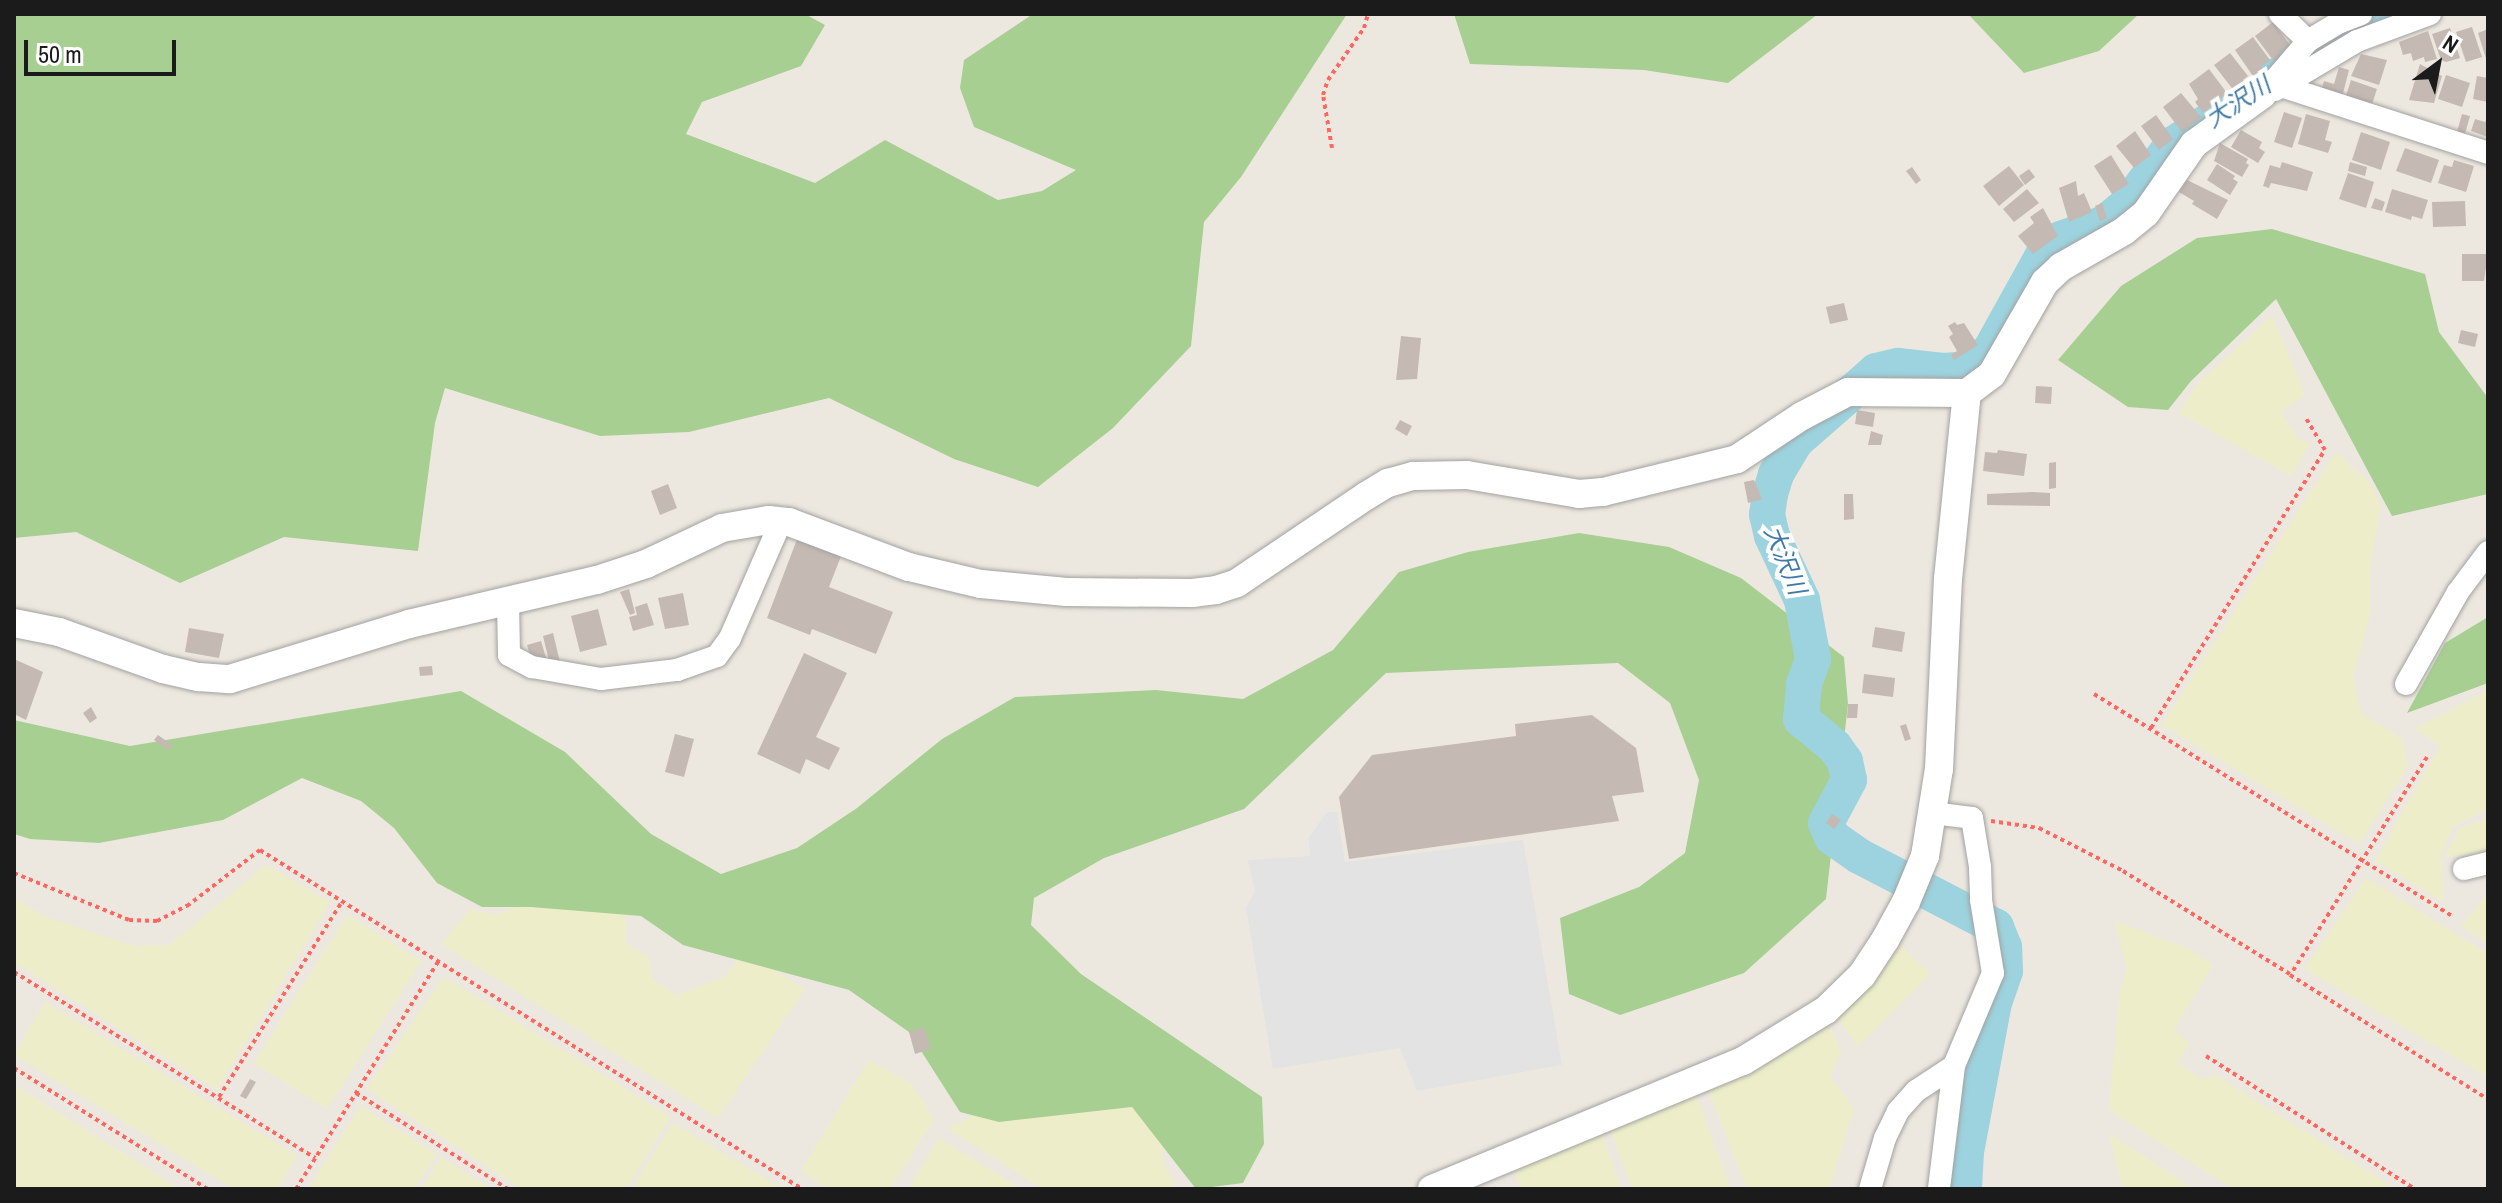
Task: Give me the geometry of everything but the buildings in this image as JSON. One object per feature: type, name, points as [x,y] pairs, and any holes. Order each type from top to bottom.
[{"type":"street","points":[[2280,14],[2308,41]]},
{"type":"street","points":[[2273,90],[2308,41],[2338,23],[2361,14]]},
{"type":"street","points":[[14,623],[59,632],[163,669],[199,677],[230,679],[409,624],[508,602],[646,564],[722,528],[748,522],[781,521],[909,567],[981,584],[1067,592],[1192,593],[1237,583],[1366,496],[1388,483],[1413,476],[1467,475],[1579,494],[1603,492],[1737,459],[1825,402],[1848,392],[1967,393],[1992,374],[2045,282],[2061,267],[2116,236],[2146,213],[2194,144],[2273,90],[2357,41],[2430,14]]},
{"type":"street","points":[[2273,90],[2488,153]]},
{"type":"street","points":[[1432,1189],[1743,1061],[1826,1010],[1862,975],[1906,902],[1925,856],[1939,769],[1948,579],[1967,393]]},
{"type":"street","points":[[508,602],[509,655],[532,667],[601,679],[677,670],[717,656],[730,638],[781,521]]},
{"type":"street","points":[[2406,684],[2458,592],[2488,552]]},
{"type":"street","points":[[1932,813],[1972,818],[1993,973],[1954,1066],[1939,1189]]},
{"type":"street","points":[[2464,869],[2488,863]]},
{"type":"street","points":[[1870,1189],[1885,1138],[1898,1111],[1916,1091],[1954,1066]]},
{"type":"path","points":[[1332,148],[1323,95],[1328,80],[1364,28],[1368,14]]},
{"type":"path","points":[[2151,728],[2325,450],[2305,417]]},
{"type":"path","points":[[2094,694],[2453,917]]},
{"type":"path","points":[[2290,975],[2427,757]]},
{"type":"path","points":[[1972,818],[2039,828],[2123,871],[2488,1099]]},
{"type":"path","points":[[14,873],[129,920],[157,921],[187,906],[260,850],[802,1189]]},
{"type":"path","points":[[219,1097],[342,902]]},
{"type":"path","points":[[296,1189],[438,962]]},
{"type":"path","points":[[14,972],[315,1158]]},
{"type":"path","points":[[2206,1056],[2415,1189]]},
{"type":"path","points":[[14,1068],[208,1189]]},
{"type":"path","points":[[356,1093],[508,1189]]},
{"type":"green space","points":[[14,14],[805,14],[825,25],[801,66],[702,102],[686,134],[815,183],[885,140],[998,200],[1042,191],[1076,170],[974,127],[960,88],[964,60],[1033,14],[1347,14],[1241,177],[1204,222],[1191,346],[1113,428],[1038,487],[954,459],[829,398],[689,432],[600,436],[445,388],[435,423],[418,551],[284,537],[180,583],[76,532],[14,538]]},
{"type":"green space","points":[[1454,14],[1818,14],[1728,83],[1644,70],[1470,64]]},
{"type":"green space","points":[[1968,14],[2139,14],[2099,51],[2024,73]]},
{"type":"green space","points":[[2272,229],[2425,274],[2439,332],[2488,398],[2488,494],[2392,516],[2276,299],[2191,381],[2168,410],[2128,407],[2058,360],[2121,286],[2197,238]]},
{"type":"green space","points":[[2272,316],[2305,395],[2281,412],[2297,438],[2310,444],[2291,476],[2179,413],[2197,384]]},
{"type":"green space","points":[[2336,452],[2370,483],[2381,506],[2370,565],[2370,615],[2353,677],[2361,713],[2402,739],[2408,766],[2359,844],[2162,725]]},
{"type":"green space","points":[[1579,533],[1669,547],[1741,578],[1844,657],[1848,704],[1826,899],[1744,973],[1620,1015],[1569,994],[1560,918],[1639,887],[1685,853],[1699,780],[1670,703],[1618,663],[1386,673],[1244,809],[1104,858],[1034,898],[1031,925],[1081,974],[1262,1097],[1264,1144],[1243,1183],[1196,1189],[1132,1107],[999,1122],[960,1112],[909,1032],[849,990],[683,945],[641,916],[531,907],[482,907],[437,883],[394,828],[361,801],[302,778],[223,820],[99,843],[30,839],[14,834],[14,720],[130,746],[461,691],[565,752],[651,834],[721,874],[797,848],[857,808],[942,739],[1015,697],[1156,690],[1243,699],[1333,650],[1399,572],[1468,552]]},
{"type":"green space","points":[[2488,617],[2488,683],[2407,713],[2445,643]]},
{"type":"green space","points":[[2488,690],[2488,809],[2453,827],[2441,855],[2444,902],[2375,861],[2440,746],[2415,729]]},
{"type":"green space","points":[[2488,818],[2488,855],[2444,857],[2459,829]]},
{"type":"green space","points":[[266,865],[330,902],[217,1090],[14,962],[14,898],[44,916],[134,946],[169,945]]},
{"type":"green space","points":[[624,873],[626,944],[648,956],[652,979],[677,995],[724,977],[744,953],[805,989],[718,1118],[441,944],[471,909],[494,915]]},
{"type":"green space","points":[[2366,878],[2488,954],[2488,1077],[2305,969]]},
{"type":"green space","points":[[2488,894],[2488,944],[2462,927]]},
{"type":"green space","points":[[347,915],[421,961],[327,1109],[254,1063]]},
{"type":"green space","points":[[2114,921],[2188,948],[2213,965],[2174,1030],[2190,1043],[2178,1063],[2203,1080],[2215,1075],[2396,1189],[2233,1189],[2109,1110],[2120,993],[2127,968]]},
{"type":"green space","points":[[1901,946],[1930,974],[1858,1047],[1835,1014]]},
{"type":"green space","points":[[444,977],[671,1117],[626,1189],[522,1189],[367,1089]]},
{"type":"green space","points":[[45,1002],[297,1156],[277,1189],[234,1189],[14,1055]]},
{"type":"green space","points":[[1830,1028],[1841,1051],[1830,1077],[1854,1108],[1829,1189],[1747,1189],[1708,1089]]},
{"type":"green space","points":[[869,1060],[911,1084],[934,1119],[890,1189],[827,1189],[801,1171]]},
{"type":"green space","points":[[14,1085],[180,1189],[14,1189]]},
{"type":"green space","points":[[1166,1094],[1162,1159],[1175,1185],[1170,1189],[1043,1189],[947,1128],[983,1112]]},
{"type":"green space","points":[[1696,1095],[1731,1189],[1632,1189],[1609,1126]]},
{"type":"green space","points":[[360,1106],[437,1154],[415,1189],[308,1189]]},
{"type":"green space","points":[[673,1123],[782,1189],[631,1189]]},
{"type":"green space","points":[[1601,1132],[1622,1189],[1522,1189],[1513,1170]]},
{"type":"green space","points":[[2109,1134],[2195,1189],[2123,1189]]},
{"type":"green space","points":[[939,1138],[1021,1189],[908,1189]]},
{"type":"green space","points":[[441,1157],[491,1189],[421,1189]]},
{"type":"shaded area","points":[[1327,812],[1337,812],[1345,862],[1523,840],[1562,1065],[1417,1091],[1400,1048],[1273,1069],[1246,908],[1255,891],[1248,860],[1310,856],[1309,837]]},
{"type":"waterway","name":"大沢川","points":[[2271,80],[2324,46],[2367,25],[2402,14]]},
{"type":"waterway","name":"大沢川","points":[[1964,1189],[1966,1152],[1994,1003],[2005,971],[2004,947],[1996,927],[1859,856],[1832,837],[1826,823],[1849,780],[1845,761],[1835,747],[1801,719],[1804,684],[1813,659],[1802,600],[1772,536],[1767,515],[1770,494],[1776,474],[1796,441],[1876,371],[1898,366],[1943,371],[1972,369],[1991,349],[2043,255],[2061,239],[2105,223],[2128,204],[2172,145],[2221,113]]}]
